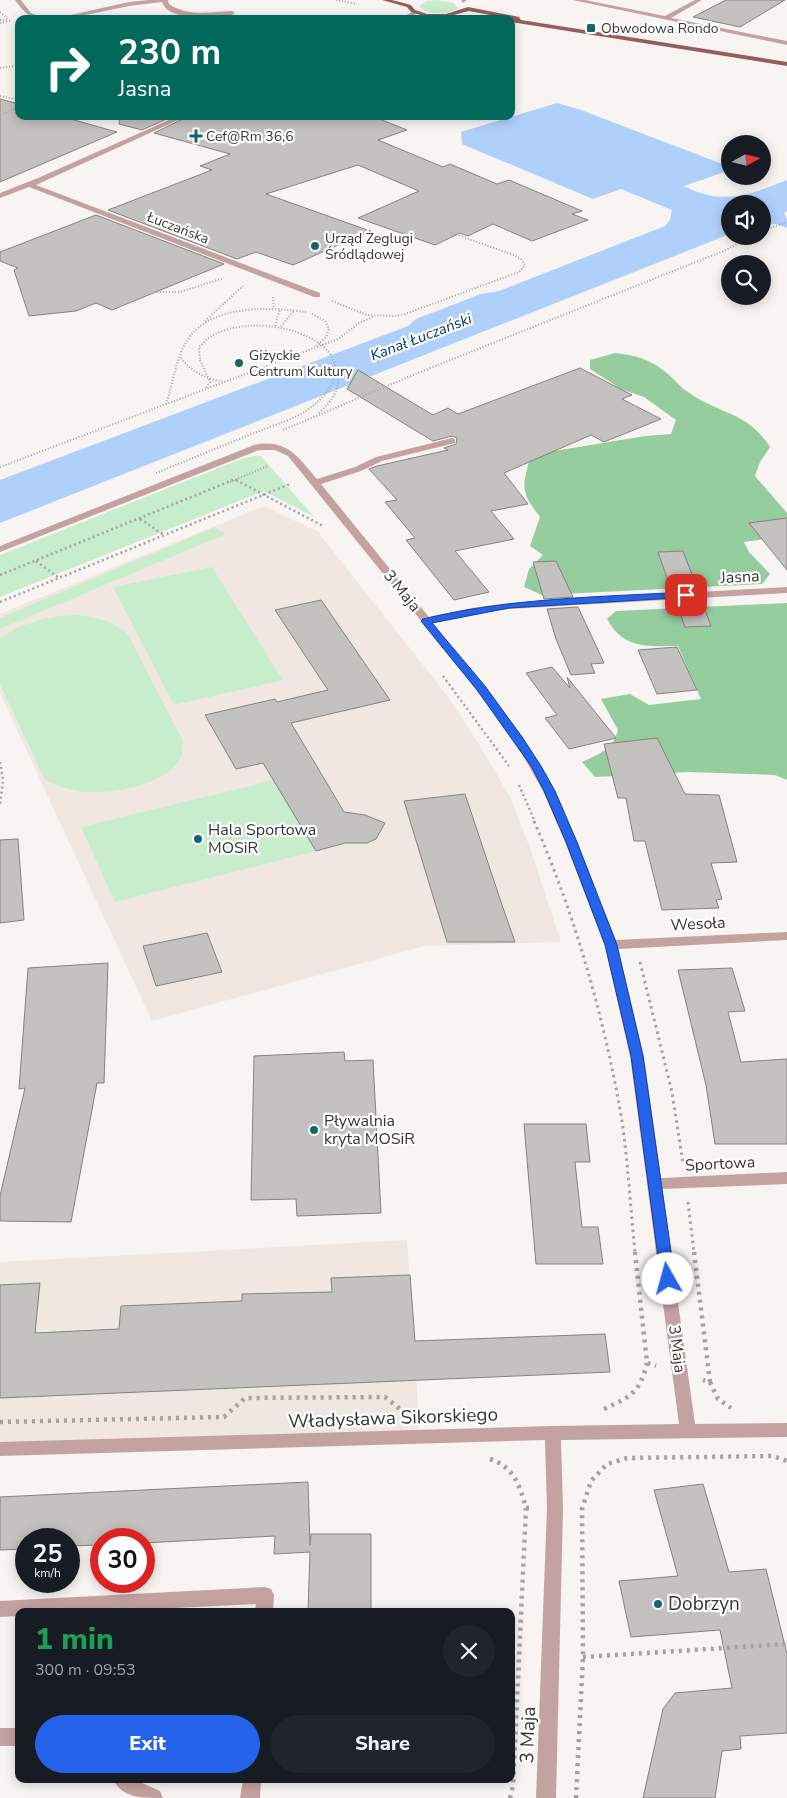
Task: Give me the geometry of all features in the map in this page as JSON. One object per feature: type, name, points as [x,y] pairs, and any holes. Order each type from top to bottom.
[{"type":"main road","points":[[385,0],[411,4],[410,9],[431,15]]},
{"type":"main road","points":[[462,0],[468,5],[468,9]]},
{"type":"main road","points":[[458,14],[468,9],[497,15]]},
{"type":"main road","points":[[447,15],[467,15]]},
{"type":"main road","points":[[515,19],[787,64]]},
{"type":"main road","points":[[515,20],[531,22]]},
{"type":"street","points":[[18,0],[32,15]]},
{"type":"street","points":[[69,15],[129,4],[165,0],[166,5],[182,13],[232,13]]},
{"type":"street","points":[[576,0],[592,1],[787,43]]},
{"type":"street","points":[[666,18],[699,0]]},
{"type":"street","points":[[410,15],[416,12]]},
{"type":"street","points":[[0,196],[30,185],[172,120]]},
{"type":"street","name":"Łuczańska","points":[[30,185],[317,295]]},
{"type":"street","points":[[315,483],[358,469],[380,459],[452,441]]},
{"type":"street","name":"3 Maja","points":[[0,549],[257,447],[274,446],[282,448],[291,454],[481,688],[519,739],[549,791],[611,945],[637,1056],[656,1184],[688,1432]]},
{"type":"street","name":"Jasna","points":[[426,621],[509,606],[787,590]]},
{"type":"street","name":"Wesoła","points":[[611,945],[787,936]]},
{"type":"street","name":"Sportowa","points":[[656,1184],[787,1178]]},
{"type":"street","name":"Władysława Sikorskiego","points":[[0,1449],[553,1433],[787,1430]]},
{"type":"street","name":"3 Maja","points":[[546,1798],[555,1508],[553,1433]]},
{"type":"street","points":[[19,1608],[265,1595],[264,1608]]},
{"type":"street","points":[[0,1609],[15,1608]]},
{"type":"street","points":[[0,1736],[15,1737]]},
{"type":"street","points":[[124,1783],[127,1787],[153,1798]]},
{"type":"street","points":[[250,1798],[252,1783]]},
{"type":"path","points":[[336,0],[357,4]]},
{"type":"path","points":[[0,12],[11,21],[0,23]]},
{"type":"path","points":[[0,68],[15,66]]},
{"type":"path","points":[[0,96],[15,99]]},
{"type":"path","points":[[0,115],[15,109]]},
{"type":"path","points":[[771,227],[787,222]]},
{"type":"path","points":[[317,295],[363,315],[373,317],[405,314],[519,272],[525,265],[521,259],[514,255],[449,232]]},
{"type":"path","points":[[288,428],[735,245]]},
{"type":"path","points":[[154,292],[166,294],[182,292],[254,270]]},
{"type":"path","points":[[166,405],[188,338],[254,270]]},
{"type":"path","points":[[275,326],[280,309]]},
{"type":"path","points":[[205,322],[247,311],[294,310],[320,317],[328,325],[328,334],[312,349]]},
{"type":"path","points":[[281,326],[294,310]]},
{"type":"path","points":[[0,467],[338,339],[359,324],[373,317]]},
{"type":"path","points":[[200,392],[210,382],[199,357],[200,348],[204,342],[218,333],[250,325],[281,326],[306,334],[332,356],[339,380],[337,391],[317,416]]},
{"type":"path","points":[[181,357],[186,364],[208,378],[225,383]]},
{"type":"path","points":[[156,472],[305,412],[319,402],[330,388],[336,371]]},
{"type":"path","points":[[0,575],[274,464]]},
{"type":"path","points":[[208,467],[264,494],[329,529],[323,521]]},
{"type":"path","points":[[0,602],[290,484],[297,491]]},
{"type":"path","points":[[140,519],[164,535]]},
{"type":"path","points":[[36,560],[59,578]]},
{"type":"path","points":[[442,674],[512,770]]},
{"type":"path","points":[[0,762],[3,780],[0,805]]},
{"type":"path","points":[[516,778],[545,846],[582,948],[620,1111],[647,1363],[644,1382],[633,1395],[598,1411]]},
{"type":"path","points":[[647,1363],[680,1374]]},
{"type":"path","points":[[0,1422],[224,1417],[245,1398],[385,1397],[406,1414],[415,1414]]},
{"type":"path","points":[[576,1798],[583,1657],[582,1509],[592,1481],[607,1464],[627,1458],[772,1456],[787,1461]]},
{"type":"path","points":[[482,1459],[492,1459],[509,1467],[521,1491],[526,1508],[515,1743]]},
{"type":"path","points":[[526,1508],[582,1509]]},
{"type":"path","points":[[583,1657],[787,1644]]},
{"type":"path","points":[[510,1798],[513,1783]]},
{"type":"shaded area","points":[[264,506],[318,532],[449,698],[510,797],[530,848],[561,942],[424,946],[152,1021],[0,693],[0,614]]},
{"type":"shaded area","points":[[407,1240],[420,1437],[0,1449],[0,1262]]},
{"type":"green space","points":[[438,0],[453,3],[458,8],[449,12],[432,13],[419,6],[427,1]]},
{"type":"green space","points":[[615,353],[637,357],[656,365],[688,392],[752,426],[770,447],[760,462],[755,476],[787,513],[787,536],[744,542],[749,552],[770,574],[762,584],[542,595],[524,587],[529,569],[543,555],[530,546],[540,517],[530,503],[525,491],[524,485],[529,462],[542,453],[645,436],[671,434],[676,420],[644,397],[621,389],[590,369],[590,360]]},
{"type":"green space","points":[[261,456],[314,517],[264,491],[0,597],[0,555],[241,459]]},
{"type":"green space","points":[[215,527],[226,534],[0,629],[0,618]]},
{"type":"green space","points":[[212,567],[283,680],[174,705],[113,587]]},
{"type":"green space","points":[[787,603],[787,780],[775,775],[689,772],[595,777],[582,762],[600,754],[609,747],[616,737],[618,730],[601,699],[630,694],[649,705],[701,699],[678,646],[647,646],[629,641],[614,629],[607,619],[616,611]]},
{"type":"green space","points":[[76,615],[103,620],[127,633],[183,741],[182,753],[176,764],[166,774],[153,781],[121,790],[90,792],[69,789],[45,780],[0,684],[0,638],[9,632],[36,621]]},
{"type":"green space","name":"Hala Sportowa MOSiR","points":[[274,780],[316,851],[115,902],[81,827]]},
{"type":"water","name":"Kanał Łuczański","points":[[557,103],[581,110],[721,164],[721,173],[684,186],[711,196],[721,197],[721,238],[0,523],[0,480],[408,326],[416,319],[481,294],[499,291],[665,226],[670,220],[672,210],[621,189],[593,199],[462,144],[461,132],[501,120],[515,120],[515,116]]},
{"type":"water","points":[[787,180],[787,211],[784,213],[787,219],[787,228],[771,224],[771,195],[742,195]]},
{"type":"building","points":[[726,0],[785,0],[740,27],[693,17]]},
{"type":"building","points":[[0,99],[15,103],[15,120],[74,120],[117,132],[0,182]]},
{"type":"building","points":[[120,120],[164,120],[142,130],[119,124]]},
{"type":"building","points":[[181,120],[382,120],[407,130],[378,140],[443,167],[450,164],[497,184],[509,180],[582,211],[572,214],[588,220],[532,241],[493,224],[468,236],[460,233],[435,245],[358,218],[419,191],[358,165],[266,194],[370,231],[293,265],[256,252],[237,259],[108,210],[212,170],[200,166],[230,154],[154,133]]},
{"type":"building","points":[[96,215],[224,264],[112,310],[96,303],[76,311],[29,316],[14,270],[18,268],[0,261],[0,252]]},
{"type":"building","points":[[580,368],[632,395],[622,399],[661,419],[604,442],[591,435],[504,473],[528,504],[491,511],[514,539],[455,551],[489,592],[454,600],[406,540],[415,538],[385,502],[397,500],[369,469],[448,450],[444,448],[456,444],[457,438],[452,436],[433,441],[347,389],[358,370],[433,415],[448,408],[458,414]]},
{"type":"building","points":[[787,518],[787,570],[749,523]]},
{"type":"building","points":[[683,551],[698,590],[672,592],[658,552]]},
{"type":"building","points":[[556,561],[573,597],[544,599],[533,562]]},
{"type":"building","points":[[321,600],[390,700],[291,723],[344,812],[365,815],[385,823],[376,839],[367,843],[345,843],[316,851],[263,763],[236,769],[205,715],[275,699],[277,702],[328,690],[275,610]]},
{"type":"building","points":[[701,600],[711,626],[685,627],[676,601]]},
{"type":"building","points":[[578,607],[604,663],[591,664],[595,673],[571,675],[556,639],[547,609]]},
{"type":"building","points":[[677,647],[697,690],[657,694],[638,650]]},
{"type":"building","points":[[552,667],[570,688],[567,677],[616,738],[569,749],[545,718],[557,715],[526,673]]},
{"type":"building","points":[[657,738],[685,794],[719,795],[737,862],[711,863],[722,899],[716,900],[719,908],[662,910],[645,841],[634,841],[626,798],[618,798],[604,744]]},
{"type":"building","points":[[465,794],[515,942],[447,942],[404,801]]},
{"type":"building","points":[[18,839],[24,920],[0,923],[0,840]]},
{"type":"building","points":[[207,933],[222,972],[156,986],[143,946]]},
{"type":"building","points":[[108,963],[104,1083],[97,1083],[71,1222],[0,1221],[0,1196],[25,1088],[19,1089],[28,968]]},
{"type":"building","points":[[732,968],[745,1011],[728,1012],[741,1062],[787,1059],[787,1144],[715,1144],[706,1085],[678,970]]},
{"type":"building","name":"Pływalnia kryta MOSiR","points":[[344,1052],[345,1061],[373,1060],[381,1213],[297,1216],[296,1199],[251,1200],[254,1056]]},
{"type":"building","points":[[524,1124],[586,1124],[590,1162],[575,1162],[582,1227],[598,1227],[603,1264],[536,1264]]},
{"type":"building","points":[[410,1275],[415,1341],[605,1334],[610,1372],[0,1398],[0,1285],[40,1283],[35,1333],[119,1329],[121,1306],[242,1301],[242,1294],[332,1292],[331,1278]]},
{"type":"building","points":[[308,1482],[310,1545],[311,1534],[371,1534],[371,1608],[308,1608],[310,1552],[274,1554],[275,1536],[155,1542],[155,1528],[90,1528],[90,1545],[80,1546],[80,1528],[15,1528],[15,1549],[0,1550],[0,1497]]},
{"type":"building","points":[[703,1484],[729,1572],[766,1569],[787,1654],[787,1733],[740,1736],[741,1749],[722,1751],[715,1798],[643,1798],[663,1709],[675,1693],[732,1688],[720,1630],[631,1637],[619,1581],[678,1576],[654,1490]]},
{"type":"place","name":"Obwodowa Rondo","points":[[591,28]]},
{"type":"place","name":"Cef@Rm 36,6","points":[[196,136]]},
{"type":"place","name":"Urząd Żeglugi Śródlądowej","points":[[315,246]]},
{"type":"place","name":"Giżyckie Centrum Kultury","points":[[239,363]]},
{"type":"place","name":"Hala Sportowa MOSiR","points":[[198,839]]},
{"type":"place","name":"Pływalnia kryta MOSiR","points":[[314,1130]]},
{"type":"place","name":"Dobrzyn","points":[[658,1604]]},
{"type":"route","points":[[668,1279],[637,1056],[611,945],[571,842],[536,766],[519,739],[481,688],[426,621],[472,611],[509,606],[686,595]]}]
